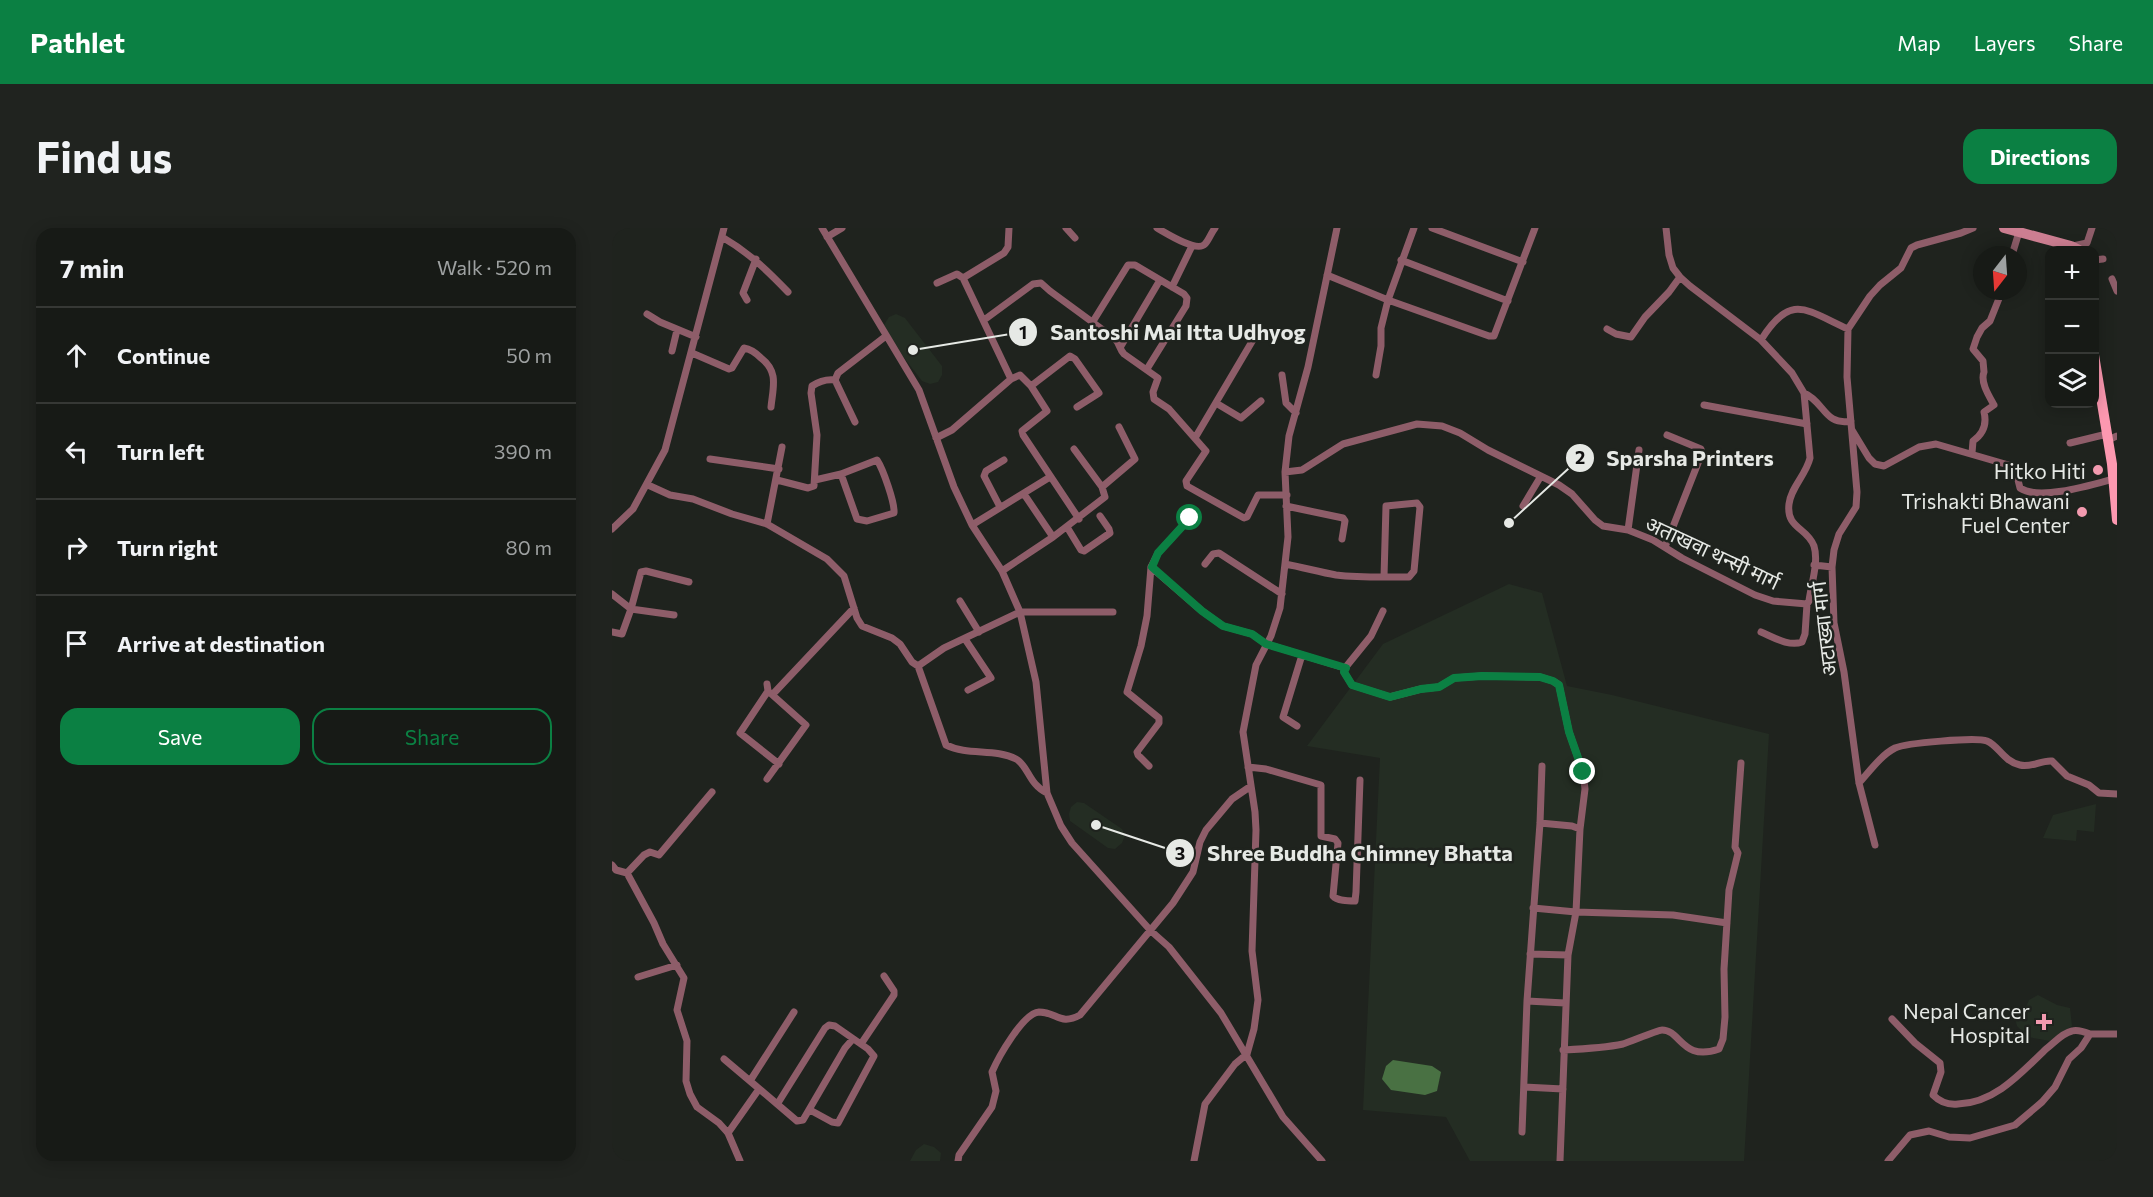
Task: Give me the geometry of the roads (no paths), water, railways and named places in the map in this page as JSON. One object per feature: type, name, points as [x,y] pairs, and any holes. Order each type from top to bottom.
[{"type":"main road","points":[[2099,379],[2111,437],[2117,520]]},
{"type":"street","points":[[612,529],[633,509],[665,450],[724,228]]},
{"type":"street","points":[[822,228],[919,390],[954,488],[972,525],[1002,571],[1020,612],[1036,682],[1047,794],[1061,826],[1072,843],[1151,931],[1169,947],[1221,1013],[1283,1117],[1322,1161]]},
{"type":"street","points":[[827,237],[842,228]]},
{"type":"street","points":[[963,278],[1004,253],[1008,247],[1009,228]]},
{"type":"street","points":[[1066,228],[1075,238]]},
{"type":"street","points":[[1157,228],[1192,246],[1200,247],[1204,245],[1215,228]]},
{"type":"street","points":[[1194,1161],[1205,1104],[1234,1064],[1246,1054],[1254,1029],[1258,1000],[1252,951],[1255,812],[1243,732],[1256,665],[1275,624],[1282,594],[1288,537],[1285,472],[1289,436],[1337,228]]},
{"type":"street","points":[[1376,375],[1381,346],[1381,328],[1388,300],[1414,228]]},
{"type":"street","points":[[1432,228],[1523,262]]},
{"type":"street","points":[[1327,275],[1388,300],[1494,336],[1535,228]]},
{"type":"street","points":[[1666,228],[1668,255],[1673,268],[1680,277],[1761,340],[1792,373],[1804,393],[1812,397],[1830,418],[1836,422],[1851,425],[1869,458],[1875,464],[1884,466],[1919,447],[1936,444],[2012,466],[2020,488],[2026,492],[2037,493],[2084,487],[2113,479]]},
{"type":"street","points":[[1761,340],[1778,316],[1785,311],[1806,309],[1848,329],[1870,296],[1901,268],[1911,248],[1974,228]]},
{"type":"street","points":[[2004,228],[2068,246]]},
{"type":"street","points":[[2080,246],[2087,243],[2092,228]]},
{"type":"street","points":[[2015,246],[2019,232]]},
{"type":"street","points":[[722,237],[756,259],[788,292]]},
{"type":"street","points":[[1172,287],[1192,246]]},
{"type":"street","points":[[747,300],[743,296],[744,289],[756,259]]},
{"type":"street","points":[[2099,259],[2103,259]]},
{"type":"street","points":[[1401,260],[1508,301]]},
{"type":"street","points":[[1092,323],[1128,265],[1135,265],[1184,294],[1188,300],[1148,369]]},
{"type":"street","points":[[937,283],[957,274],[963,278],[1011,379]]},
{"type":"street","points":[[1607,329],[1627,338],[1631,337],[1645,317],[1680,277]]},
{"type":"street","points":[[2112,279],[2117,291]]},
{"type":"street","points":[[1121,346],[1160,280]]},
{"type":"street","points":[[984,320],[1039,282],[1114,338],[1124,354],[1158,378],[1153,392],[1154,399],[1169,409],[1206,451],[1186,481],[1187,486],[1244,518],[1247,517],[1258,495],[1287,495]]},
{"type":"street","points":[[1972,453],[1973,441],[1980,436],[1986,421],[1984,412],[1994,405],[1982,381],[1983,361],[1973,350],[1977,337],[1990,321],[1998,300]]},
{"type":"street","points":[[647,314],[696,337]]},
{"type":"street","points":[[1195,438],[1260,328]]},
{"type":"street","name":"अटाख्वा मार्ग","points":[[1848,329],[1847,377],[1857,492],[1856,507],[1839,534],[1832,567],[1834,623],[1844,672],[1858,783],[1875,846]]},
{"type":"street","points":[[672,351],[678,330]]},
{"type":"street","points":[[855,422],[835,380],[838,373],[886,336]]},
{"type":"street","points":[[692,353],[729,369],[732,368],[744,348],[749,348],[771,367],[774,376],[771,407]]},
{"type":"street","points":[[1031,386],[1071,356],[1076,359],[1099,393],[1077,407]]},
{"type":"street","points":[[936,438],[951,430],[1011,379],[1020,375],[1031,386],[1047,411],[1022,432],[1079,519]]},
{"type":"street","points":[[1282,375],[1286,403],[1296,413]]},
{"type":"street","points":[[777,480],[812,488],[815,480],[818,435],[811,393],[812,386],[825,380],[835,380]]},
{"type":"street","name":"अताखवा थन्सी मार्ग","points":[[1285,472],[1302,470],[1343,444],[1401,428],[1430,423],[1442,426],[1460,433],[1572,494],[1603,526],[1628,530],[1755,595],[1773,601],[1807,604],[1814,566],[1814,544],[1792,523],[1788,513],[1794,489],[1808,468],[1810,458],[1804,393]]},
{"type":"street","points":[[1216,403],[1241,418],[1261,401]]},
{"type":"street","points":[[1704,405],[1807,424]]},
{"type":"street","points":[[1102,487],[1135,459],[1119,427]]},
{"type":"street","points":[[1665,547],[1702,453],[1701,449],[1667,435]]},
{"type":"street","points":[[2070,443],[2111,437]]},
{"type":"street","points":[[767,524],[782,447]]},
{"type":"street","points":[[1002,571],[1079,519],[1105,497],[1102,487],[1074,449]]},
{"type":"street","points":[[1628,530],[1639,450]]},
{"type":"street","points":[[710,459],[779,469]]},
{"type":"street","points":[[815,480],[841,474],[877,460],[895,510],[894,513],[861,522],[857,519],[841,474]]},
{"type":"street","points":[[1000,507],[984,476],[986,471],[1004,460]]},
{"type":"street","points":[[1523,506],[1541,476]]},
{"type":"street","points":[[972,525],[1050,477]]},
{"type":"street","points":[[648,485],[670,495],[693,499],[724,512],[767,524],[827,559],[844,576],[857,618],[862,626],[892,638],[918,666],[946,745],[954,749],[1006,756],[1018,760],[1030,780],[1039,790],[1047,794]]},
{"type":"street","points":[[1024,494],[1053,537]]},
{"type":"street","points":[[1285,564],[1336,574],[1384,577],[1409,576],[1414,571],[1420,507],[1418,503],[1386,506],[1384,577]]},
{"type":"street","points":[[1286,506],[1343,518],[1345,521],[1342,539]]},
{"type":"street","points":[[1067,527],[1081,550],[1084,551],[1110,533],[1100,516]]},
{"type":"street","points":[[1149,766],[1137,752],[1159,723],[1159,718],[1127,693],[1147,616],[1152,567],[1158,553],[1190,518]]},
{"type":"street","points":[[1204,564],[1213,554],[1220,553],[1282,594]]},
{"type":"street","points":[[1814,566],[1832,567]]},
{"type":"street","points":[[1152,567],[1202,611],[1223,626],[1252,634],[1266,644],[1346,668]]},
{"type":"street","points":[[612,632],[622,634],[632,609],[641,572],[646,571],[689,582]]},
{"type":"street","points":[[612,594],[632,609],[674,615]]},
{"type":"street","points":[[960,601],[979,632]]},
{"type":"street","points":[[1761,632],[1784,642],[1797,644],[1802,642],[1805,634],[1807,604]]},
{"type":"street","points":[[778,764],[740,733],[769,690],[854,608]]},
{"type":"street","points":[[1383,610],[1371,636],[1344,672],[1352,685],[1390,697],[1439,687],[1454,678],[1540,677],[1559,685],[1569,732],[1583,772],[1584,789],[1576,912],[1568,955],[1560,1161]]},
{"type":"street","points":[[918,666],[944,648],[1020,612],[1113,612]]},
{"type":"street","points":[[965,639],[991,678],[969,690]]},
{"type":"street","points":[[1297,726],[1283,717],[1302,655]]},
{"type":"street","points":[[767,778],[806,725],[769,690]]},
{"type":"street","points":[[1858,783],[1893,748],[1906,744],[1968,740],[1987,741],[2010,762],[2023,766],[2045,760],[2052,761],[2067,776],[2089,785],[2099,793],[2117,794]]},
{"type":"street","points":[[1563,1050],[1621,1044],[1643,1038],[1660,1029],[1668,1031],[1682,1045],[1694,1050],[1711,1052],[1719,1049],[1723,1039],[1725,1017],[1726,923],[1731,881],[1738,853],[1735,847],[1741,763]]},
{"type":"street","points":[[1248,766],[1321,785],[1321,836],[1335,839],[1338,843],[1334,896],[1338,899],[1352,901],[1355,901],[1356,892],[1360,780]]},
{"type":"street","points":[[1522,1132],[1527,1001],[1542,766]]},
{"type":"street","points":[[958,1161],[959,1155],[992,1107],[996,1092],[992,1072],[1021,1025],[1035,1013],[1041,1012],[1063,1020],[1071,1020],[1080,1015],[1173,903],[1193,872],[1200,842],[1206,830],[1232,799],[1251,786]]},
{"type":"street","points":[[627,873],[644,855],[650,852],[659,855],[712,792]]},
{"type":"street","points":[[1540,824],[1572,826],[1580,830]]},
{"type":"street","points":[[612,865],[616,870],[627,873],[654,922],[663,944],[684,978],[677,1010],[687,1041],[686,1082],[697,1107],[719,1123],[728,1133],[740,1161]]},
{"type":"street","points":[[1533,908],[1576,912],[1673,915],[1726,923]]},
{"type":"street","points":[[1530,954],[1568,955]]},
{"type":"street","points":[[638,977],[677,965]]},
{"type":"street","points":[[861,1044],[894,994],[884,976]]},
{"type":"street","points":[[1527,1001],[1565,1003]]},
{"type":"street","points":[[750,1081],[794,1012]]},
{"type":"street","points":[[1892,1019],[1915,1043],[1940,1063],[1941,1072],[1933,1095],[1943,1102],[1954,1105],[1972,1104],[1991,1096],[2062,1035],[2072,1030],[2090,1034],[2117,1034]]},
{"type":"street","points":[[778,1103],[825,1028],[829,1025],[835,1026],[852,1040],[868,1048],[873,1056],[838,1123],[810,1110]]},
{"type":"street","points":[[1888,1161],[1911,1135],[1916,1133],[1929,1131],[1949,1137],[1970,1138],[2015,1125],[2042,1102],[2055,1087],[2069,1059],[2081,1048],[2090,1034]]},
{"type":"street","points":[[724,1059],[799,1121],[803,1120],[810,1110],[845,1048],[852,1040]]},
{"type":"street","points":[[1524,1087],[1563,1089]]},
{"type":"street","points":[[728,1133],[759,1089]]},
{"type":"place","name":"Santoshi Mai Itta Udhyog","points":[[913,350]]},
{"type":"place","name":"Hitko Hiti","points":[[2098,470]]},
{"type":"place","name":"Trishakti Bhawani Fuel Center","points":[[2082,512]]},
{"type":"place","name":"Sparsha Printers","points":[[1509,523]]},
{"type":"place","name":"Shree Buddha Chimney Bhatta","points":[[1096,825]]},
{"type":"place","name":"Nepal Cancer Hospital","points":[[2044,1022]]}]
